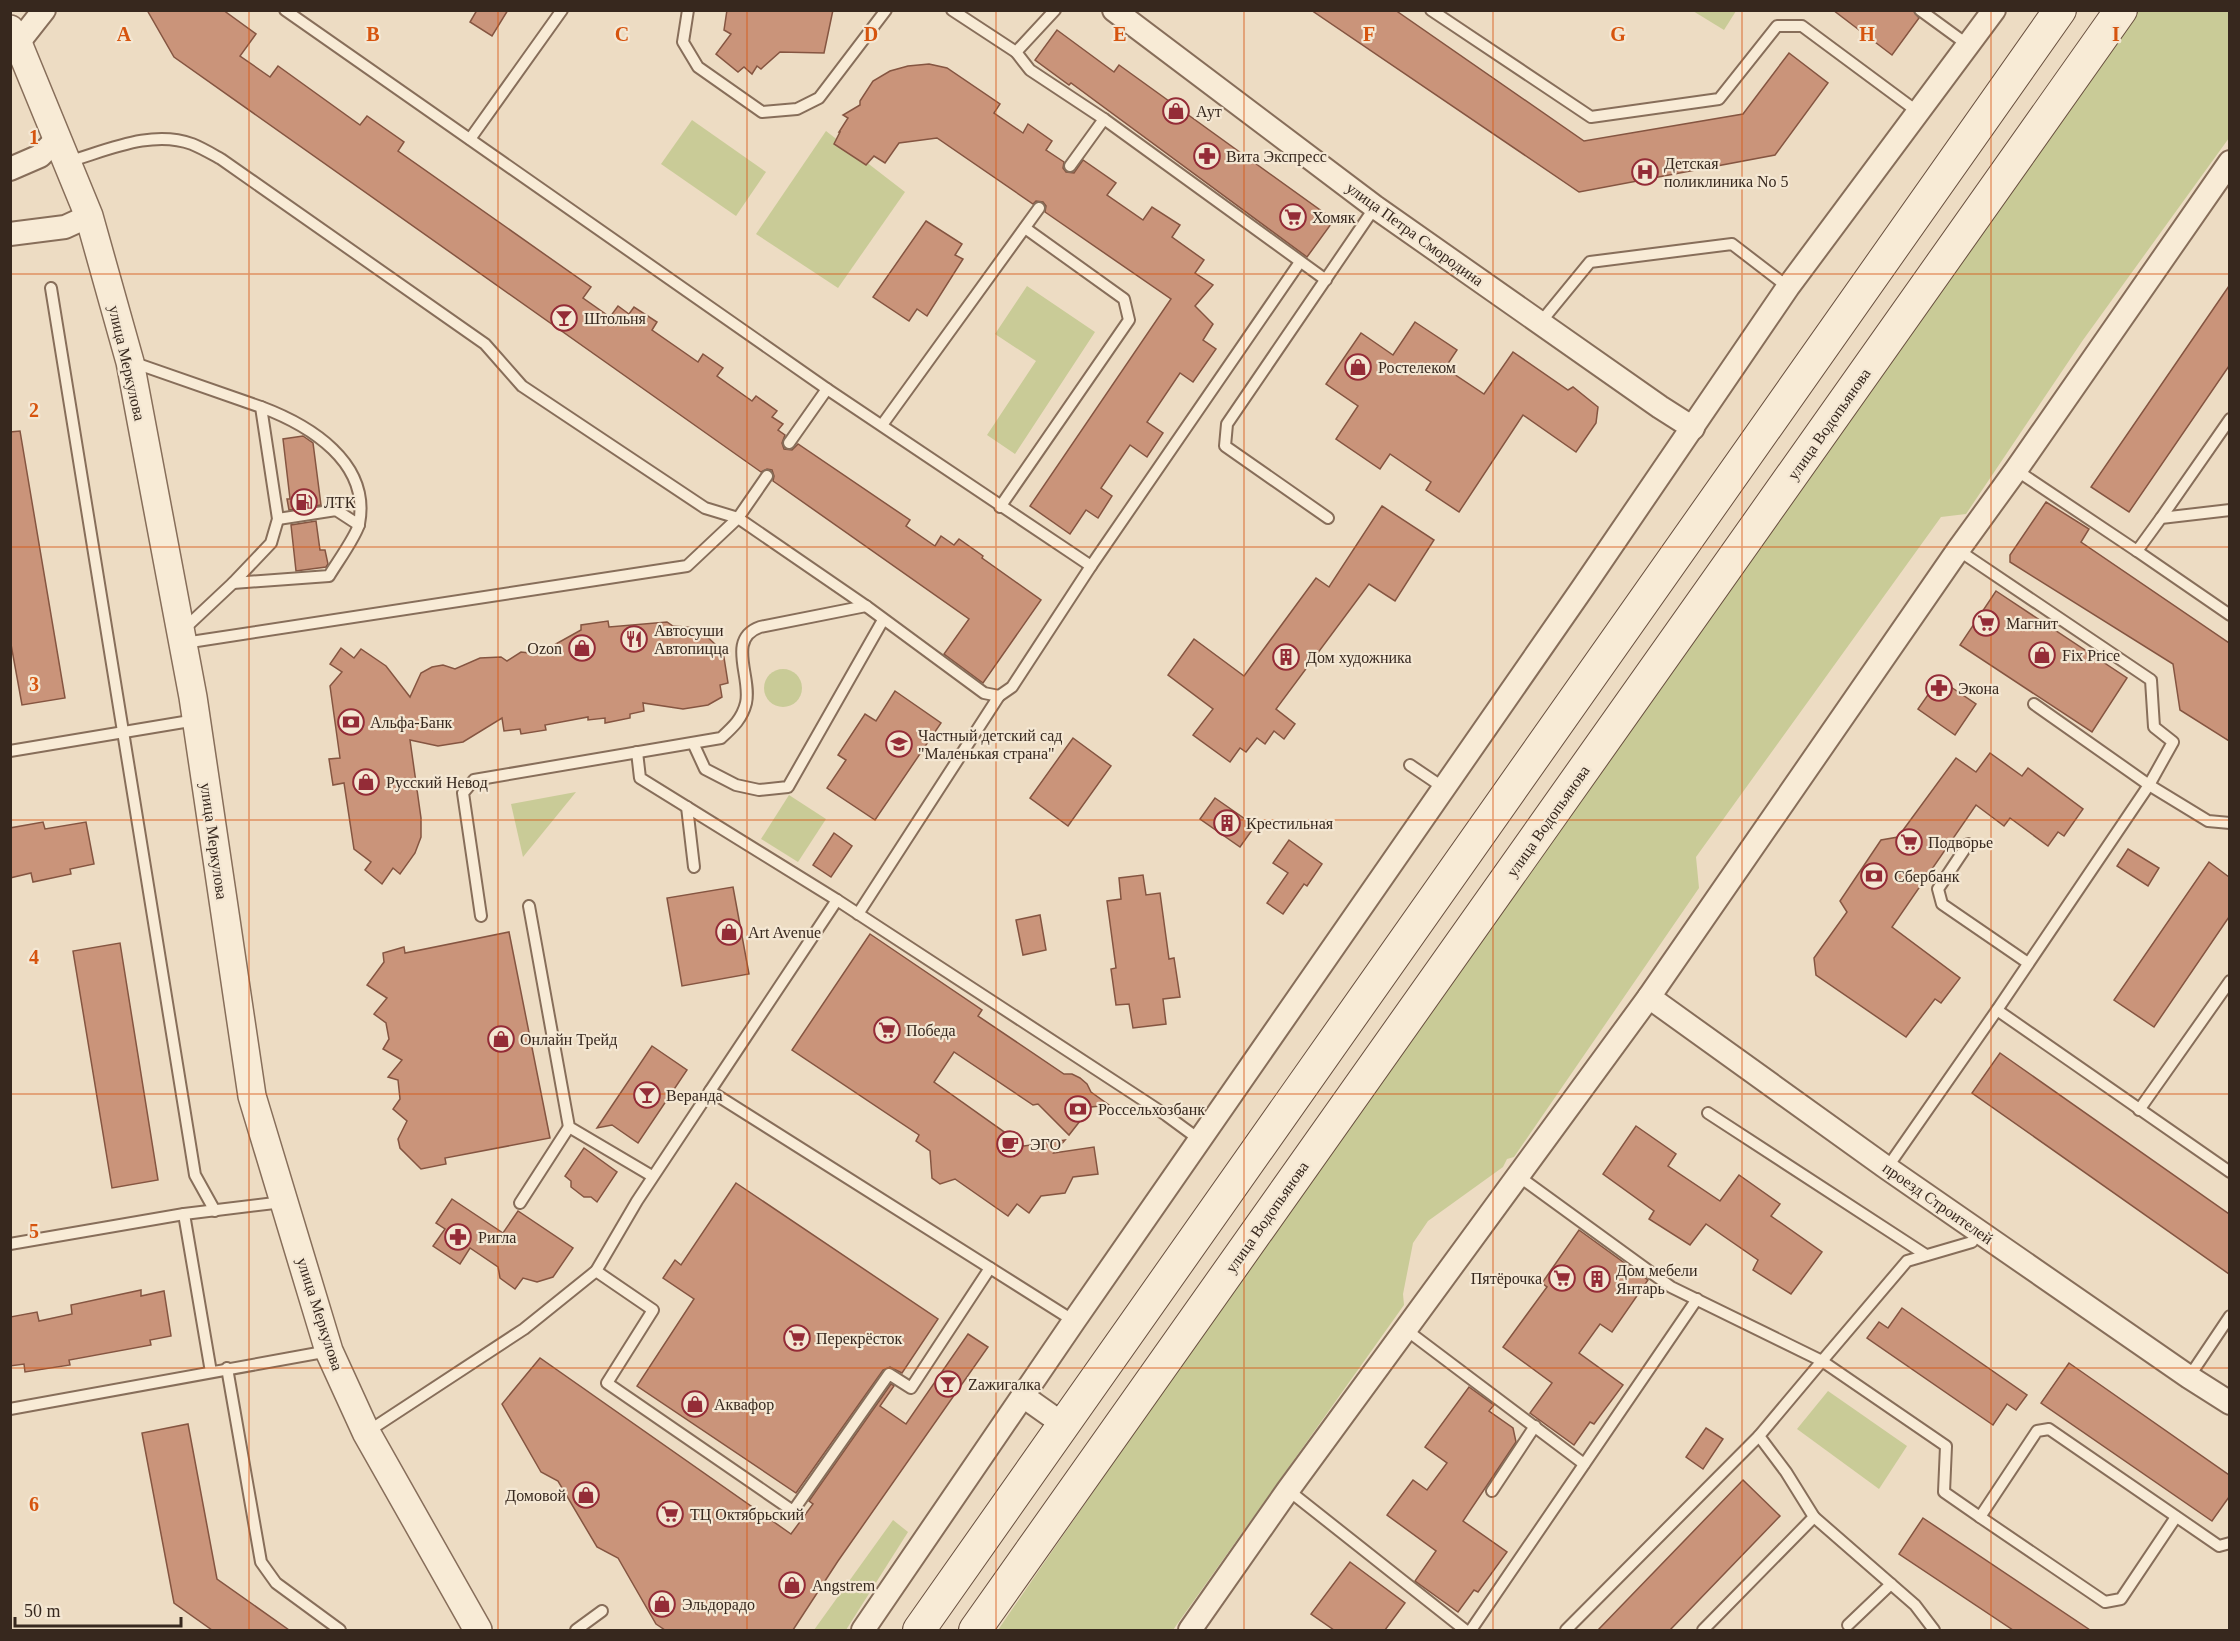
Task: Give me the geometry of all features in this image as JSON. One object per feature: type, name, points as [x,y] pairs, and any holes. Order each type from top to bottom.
[{"type":"main road","points":[[919,1630],[2060,10]]},
{"type":"main road","name":"улица Водопьянова","points":[[975,1630],[2121,10]]},
{"type":"street","points":[[14,36],[44,10]]},
{"type":"street","name":"улица Петра Смородина","points":[[1114,10],[1375,207],[1693,428]]},
{"type":"street","points":[[863,1630],[1788,287],[1994,10]]},
{"type":"street","name":"улица Меркулова","points":[[14,36],[89,216],[130,362],[196,720],[252,1096],[329,1351],[366,1432],[478,1630]]},
{"type":"street","points":[[10,169],[40,156],[62,150]]},
{"type":"street","points":[[1190,1630],[1288,1490],[1649,998],[1958,549],[2016,470],[2229,162]]},
{"type":"street","points":[[10,234],[65,227],[89,216]]},
{"type":"street","name":"проезд Строителей","points":[[1649,998],[1887,1168],[2229,1403]]},
{"type":"street","points":[[1023,1396],[1064,1425]]},
{"type":"lane","points":[[285,10],[827,389],[1091,566]]},
{"type":"lane","points":[[470,139],[562,10]]},
{"type":"lane","points":[[688,10],[683,42],[698,67],[762,112],[797,109],[819,98],[886,10]]},
{"type":"lane","points":[[952,10],[1016,52],[1030,70],[1104,119],[1326,280]]},
{"type":"lane","points":[[1016,52],[1055,10]]},
{"type":"lane","points":[[1431,10],[1591,117],[1719,99],[1777,26],[1802,26],[1918,112]]},
{"type":"lane","points":[[1920,10],[1968,45]]},
{"type":"lane","points":[[1070,166],[1104,119]]},
{"type":"lane","points":[[62,150],[154,138],[190,143],[221,159],[485,344],[522,386],[705,508],[738,518],[866,606],[984,693],[999,696]]},
{"type":"lane","points":[[1328,518],[1225,446],[1227,424],[1375,207]]},
{"type":"lane","points":[[882,425],[1039,208]]},
{"type":"lane","points":[[1000,507],[1129,320],[1124,299],[1025,228]]},
{"type":"lane","points":[[1540,323],[1590,262],[1732,244],[1788,287]]},
{"type":"lane","points":[[858,914],[999,696],[1012,687],[1091,566],[1300,261]]},
{"type":"lane","points":[[51,288],[195,1175],[215,1211]]},
{"type":"lane","points":[[130,362],[291,418],[328,444],[350,470],[359,490],[359,525],[329,576],[233,583]]},
{"type":"lane","points":[[789,443],[827,389]]},
{"type":"lane","points":[[182,637],[271,543],[278,519],[261,407]]},
{"type":"lane","points":[[2137,551],[2229,419]]},
{"type":"lane","points":[[2016,470],[2229,615]]},
{"type":"lane","points":[[182,637],[687,566],[738,518],[767,476]]},
{"type":"lane","points":[[278,519],[336,510],[359,525]]},
{"type":"lane","points":[[2161,518],[2229,510]]},
{"type":"lane","points":[[1887,1168],[2149,785],[2173,742],[2154,727],[2151,680],[1958,549]]},
{"type":"lane","points":[[481,916],[463,793],[474,780],[721,738],[738,723],[747,702],[742,641],[749,631],[866,606]]},
{"type":"lane","points":[[693,743],[705,769],[736,785],[759,790],[788,787],[883,620]]},
{"type":"lane","points":[[2034,704],[2149,785],[2208,820],[2229,823]]},
{"type":"lane","points":[[10,751],[196,720]]},
{"type":"lane","points":[[637,753],[640,778],[837,900],[1166,1115],[1200,1140]]},
{"type":"lane","points":[[1410,765],[1444,788]]},
{"type":"lane","points":[[687,807],[694,867]]},
{"type":"lane","points":[[1968,844],[1938,889],[1942,904],[2028,963]]},
{"type":"lane","points":[[366,1432],[524,1329],[596,1271],[652,1176],[837,900]]},
{"type":"lane","points":[[520,1203],[569,1127],[529,906]]},
{"type":"lane","points":[[2139,1110],[2229,981]]},
{"type":"lane","points":[[1997,1010],[2229,1172]]},
{"type":"lane","points":[[710,1091],[1074,1321]]},
{"type":"lane","points":[[1708,1113],[1926,1255]]},
{"type":"lane","points":[[569,1127],[652,1176]]},
{"type":"lane","points":[[1517,1175],[1671,1287],[1822,1361],[1947,1446],[1944,1492],[2105,1602],[2121,1599],[2176,1517]]},
{"type":"lane","points":[[10,1244],[184,1215],[284,1202]]},
{"type":"lane","points":[[184,1215],[211,1372]]},
{"type":"lane","points":[[1566,1630],[1759,1436],[1907,1261],[1972,1242],[1978,1231]]},
{"type":"lane","points":[[596,1271],[653,1311],[607,1383],[793,1511],[889,1374],[911,1388],[990,1268]]},
{"type":"lane","points":[[1477,1628],[1584,1464],[1697,1299]]},
{"type":"lane","points":[[2189,1377],[2229,1316]]},
{"type":"lane","points":[[1405,1329],[1584,1464]]},
{"type":"lane","points":[[10,1408],[329,1351]]},
{"type":"lane","points":[[227,1368],[261,1562],[276,1583],[340,1630]]},
{"type":"lane","points":[[1492,1491],[1535,1426]]},
{"type":"lane","points":[[1980,1517],[2037,1431],[2049,1429],[2219,1546],[2229,1543]]},
{"type":"lane","points":[[1759,1436],[1786,1472],[1814,1517],[1915,1605],[1934,1630]]},
{"type":"lane","points":[[1288,1490],[1466,1630]]},
{"type":"lane","points":[[1702,1630],[1814,1517]]},
{"type":"lane","points":[[1848,1625],[1891,1584]]},
{"type":"lane","points":[[576,1630],[602,1611]]},
{"type":"green space","points":[[1693,11],[1736,11],[1724,30]]},
{"type":"green space","points":[[2135,11],[2229,11],[2229,138],[2083,340],[1966,514],[1941,517],[1696,857],[1699,888],[1514,1157],[1507,1159],[1503,1167],[1428,1221],[1413,1243],[1403,1294],[1404,1305],[1173,1630],[998,1630],[1182,1365],[1649,705]]},
{"type":"green space","points":[[692,120],[766,172],[736,216],[661,164]]},
{"type":"green space","points":[[826,131],[905,192],[838,288],[756,234]]},
{"type":"green space","points":[[1027,286],[1095,332],[1015,454],[987,435],[1036,361],[995,334]]},
{"type":"green space","points":[[783,669],[796,675],[802,688],[796,701],[783,707],[770,701],[764,688],[770,675]]},
{"type":"green space","points":[[576,792],[523,857],[511,804]]},
{"type":"green space","points":[[789,795],[826,819],[798,862],[761,839]]},
{"type":"green space","points":[[1828,1391],[1907,1446],[1879,1489],[1797,1429]]},
{"type":"green space","points":[[893,1520],[908,1532],[846,1630],[814,1630]]},
{"type":"building","points":[[147,10],[223,10],[256,34],[240,56],[270,77],[278,66],[360,125],[367,116],[404,142],[398,151],[591,287],[583,298],[610,317],[618,306],[629,314],[634,307],[657,322],[652,330],[698,362],[703,354],[723,368],[717,376],[752,401],[756,396],[777,411],[772,417],[783,424],[778,430],[785,435],[782,443],[784,449],[792,450],[798,444],[910,520],[906,526],[935,546],[941,536],[954,545],[959,539],[1041,600],[983,683],[944,654],[969,619],[773,481],[772,470],[767,469],[761,472],[174,57]]},
{"type":"building","points":[[477,10],[508,10],[492,36],[470,22]]},
{"type":"building","points":[[727,10],[833,10],[824,53],[780,52],[761,69],[757,66],[752,74],[744,67],[738,72],[716,54],[731,34],[724,30]]},
{"type":"building","points":[[1311,10],[1395,10],[1584,141],[1743,114],[1789,53],[1828,83],[1775,155],[1579,192]]},
{"type":"building","points":[[1833,10],[1913,10],[1919,18],[1892,55]]},
{"type":"building","points":[[1057,30],[1114,72],[1119,65],[1334,220],[1307,257],[1071,83],[1069,85],[1035,60]]},
{"type":"building","points":[[929,64],[947,68],[1000,104],[994,113],[1023,133],[1028,124],[1052,141],[1046,150],[1064,162],[1063,168],[1066,172],[1074,173],[1083,160],[1116,183],[1107,195],[1143,220],[1152,207],[1180,225],[1172,237],[1204,260],[1195,273],[1213,285],[1195,306],[1213,324],[1203,340],[1216,349],[1193,382],[1180,373],[1147,422],[1163,433],[1147,457],[1130,445],[1101,488],[1112,496],[1098,518],[1086,510],[1070,534],[1030,506],[1171,299],[1045,212],[1046,206],[1043,202],[1036,201],[1033,204],[937,138],[899,143],[885,163],[874,156],[866,165],[834,144],[848,118],[843,115],[860,105],[860,101],[873,81],[890,71]]},
{"type":"building","points":[[926,221],[962,244],[955,255],[963,259],[927,316],[917,309],[909,321],[873,297]]},
{"type":"building","points":[[2229,286],[2229,366],[2129,512],[2091,487]]},
{"type":"building","points":[[1415,322],[1457,350],[1445,368],[1484,394],[1513,352],[1568,390],[1573,387],[1598,407],[1596,423],[1576,452],[1523,415],[1459,512],[1426,490],[1431,482],[1390,454],[1380,469],[1336,439],[1358,406],[1326,384],[1361,333],[1393,355]]},
{"type":"building","points":[[20,431],[65,698],[22,705],[10,639],[10,432]]},
{"type":"building","points":[[303,436],[313,443],[321,505],[289,510],[287,499],[290,499],[283,439]]},
{"type":"building","points":[[2046,502],[2089,529],[2081,542],[2229,643],[2229,741],[2180,710],[2173,664],[2010,562],[2010,555]]},
{"type":"building","name":"Дом художника","points":[[1382,506],[1434,540],[1395,601],[1369,584],[1276,709],[1295,724],[1284,739],[1274,731],[1265,744],[1257,738],[1246,752],[1240,748],[1230,762],[1193,735],[1213,709],[1168,675],[1194,639],[1244,676],[1316,578],[1329,587]]},
{"type":"building","points":[[316,521],[320,550],[325,550],[328,564],[326,567],[296,571],[291,525]]},
{"type":"building","points":[[1996,591],[2127,678],[2092,732],[1960,645]]},
{"type":"building","points":[[608,621],[609,627],[667,622],[673,626],[698,628],[717,646],[722,645],[728,683],[720,685],[722,697],[708,705],[683,709],[643,703],[644,711],[630,714],[630,718],[605,723],[605,718],[588,720],[588,717],[545,725],[546,730],[521,734],[520,729],[504,731],[502,718],[463,742],[438,746],[410,740],[421,818],[421,837],[415,853],[400,874],[393,868],[382,884],[365,870],[371,862],[354,849],[344,783],[333,785],[329,759],[340,758],[330,686],[342,672],[330,664],[341,648],[354,658],[361,649],[386,666],[410,697],[421,673],[432,667],[443,665],[455,669],[480,658],[501,657],[507,661],[521,652],[538,654],[581,630],[581,625]]},
{"type":"building","points":[[1939,679],[1976,704],[1955,735],[1918,709]]},
{"type":"building","points":[[895,691],[941,723],[875,820],[827,788],[846,760],[838,755],[865,714],[876,721]]},
{"type":"building","points":[[1073,738],[1111,766],[1068,826],[1030,798]]},
{"type":"building","points":[[1990,753],[2022,776],[2028,768],[2083,809],[2064,836],[2058,832],[2048,846],[2010,818],[2004,826],[1976,805],[1892,927],[1960,978],[1941,1003],[1935,999],[1906,1037],[1816,975],[1814,958],[1847,912],[1840,901],[1881,840],[1898,837],[1956,758],[1976,772]]},
{"type":"building","name":"Крестильная","points":[[1215,798],[1255,826],[1240,847],[1200,819]]},
{"type":"building","points":[[43,822],[45,829],[86,822],[94,864],[70,869],[71,874],[33,882],[31,873],[10,878],[10,828]]},
{"type":"building","points":[[834,833],[852,846],[831,877],[813,865]]},
{"type":"building","points":[[1289,840],[1322,864],[1307,886],[1304,884],[1283,914],[1267,903],[1288,873],[1273,863]]},
{"type":"building","points":[[2128,849],[2159,868],[2148,886],[2117,866]]},
{"type":"building","points":[[2209,862],[2229,877],[2229,917],[2154,1027],[2114,1000]]},
{"type":"building","points":[[1143,875],[1146,895],[1160,893],[1169,959],[1174,958],[1180,997],[1163,999],[1166,1024],[1133,1028],[1129,1004],[1116,1005],[1111,969],[1116,968],[1107,901],[1121,899],[1119,878]]},
{"type":"building","points":[[733,887],[749,974],[682,986],[667,898]]},
{"type":"building","points":[[1040,915],[1046,950],[1023,955],[1016,920]]},
{"type":"building","points":[[509,932],[550,1138],[445,1158],[446,1164],[421,1169],[400,1148],[398,1139],[407,1121],[393,1109],[400,1099],[398,1080],[388,1077],[402,1060],[383,1049],[389,1039],[386,1023],[374,1014],[387,998],[367,985],[384,962],[383,953],[404,947],[405,953]]},
{"type":"building","points":[[870,934],[982,1010],[978,1016],[1064,1074],[1072,1074],[1080,1078],[1091,1092],[1109,1105],[1091,1107],[1069,1135],[1038,1104],[1033,1105],[954,1052],[934,1082],[1024,1146],[1065,1140],[1054,1153],[1094,1147],[1098,1174],[1073,1177],[1065,1193],[1041,1196],[1029,1213],[1017,1204],[1008,1216],[955,1179],[940,1184],[932,1178],[930,1151],[916,1141],[919,1135],[792,1050]]},
{"type":"building","points":[[120,943],[158,1180],[112,1188],[73,951]]},
{"type":"building","points":[[652,1046],[687,1070],[638,1143],[612,1125],[597,1128]]},
{"type":"building","points":[[2000,1053],[2229,1214],[2229,1274],[1972,1093]]},
{"type":"building","points":[[1636,1126],[1676,1154],[1668,1166],[1720,1201],[1739,1175],[1780,1204],[1771,1216],[1822,1252],[1791,1294],[1753,1270],[1758,1260],[1706,1224],[1690,1245],[1649,1219],[1654,1211],[1603,1174]]},
{"type":"building","points":[[584,1148],[617,1172],[597,1202],[591,1197],[584,1197],[571,1187],[571,1181],[565,1176]]},
{"type":"building","name":"Перекрёсток","points":[[736,1183],[938,1319],[902,1373],[890,1367],[883,1370],[796,1493],[637,1386],[694,1299],[663,1278],[675,1260],[681,1265]]},
{"type":"building","points":[[452,1199],[503,1233],[518,1211],[573,1248],[553,1277],[537,1282],[523,1278],[515,1289],[500,1278],[498,1267],[470,1248],[460,1264],[433,1246],[445,1229],[436,1223]]},
{"type":"building","points":[[1579,1230],[1648,1280],[1612,1332],[1600,1324],[1579,1353],[1623,1385],[1594,1424],[1590,1422],[1574,1445],[1530,1413],[1552,1383],[1503,1347],[1547,1287],[1542,1283]]},
{"type":"building","points":[[141,1290],[141,1296],[164,1291],[171,1336],[150,1340],[151,1345],[69,1360],[70,1365],[25,1372],[24,1364],[10,1366],[10,1317],[37,1312],[39,1321],[72,1314],[71,1305]]},
{"type":"building","points":[[1902,1308],[2027,1395],[2016,1410],[2007,1404],[1993,1425],[1867,1338],[1879,1322],[1888,1328]]},
{"type":"building","name":"ТЦ Октябрьский","points":[[968,1334],[988,1347],[838,1561],[793,1630],[665,1630],[656,1624],[618,1558],[597,1547],[558,1481],[541,1472],[502,1404],[540,1358],[791,1534],[813,1504],[809,1501],[891,1384],[894,1386],[880,1406],[906,1424]]},
{"type":"building","points":[[2069,1363],[2229,1475],[2229,1497],[2212,1521],[2041,1403]]},
{"type":"building","points":[[1469,1387],[1494,1405],[1489,1411],[1513,1428],[1516,1442],[1463,1521],[1507,1552],[1478,1592],[1474,1590],[1458,1612],[1415,1581],[1436,1551],[1387,1515],[1413,1480],[1427,1490],[1447,1463],[1425,1447]]},
{"type":"building","points":[[188,1424],[217,1579],[289,1630],[212,1630],[174,1603],[142,1433]]},
{"type":"building","points":[[1706,1428],[1723,1439],[1703,1469],[1686,1457]]},
{"type":"building","points":[[1743,1480],[1780,1516],[1670,1630],[1598,1630]]},
{"type":"building","points":[[1923,1518],[2090,1630],[2013,1630],[1899,1554]]},
{"type":"building","points":[[1350,1562],[1405,1603],[1385,1630],[1334,1630],[1311,1614]]},
{"type":"place","name":"Аут","points":[[1176,111]]},
{"type":"place","name":"Вита Экспресс","points":[[1207,156]]},
{"type":"place","name":"Детская поликлиника No 5","points":[[1645,172]]},
{"type":"place","name":"Хомяк","points":[[1293,217]]},
{"type":"place","name":"Штольня","points":[[564,318]]},
{"type":"place","name":"Ростелеком","points":[[1358,367]]},
{"type":"place","name":"ЛТК","points":[[304,502]]},
{"type":"place","name":"Магнит","points":[[1986,623]]},
{"type":"place","name":"Автосуши Автопицца","points":[[634,639]]},
{"type":"place","name":"Ozon","points":[[582,648]]},
{"type":"place","name":"Fix Price","points":[[2042,655]]},
{"type":"place","name":"Дом художника","points":[[1286,657]]},
{"type":"place","name":"Экона","points":[[1939,688]]},
{"type":"place","name":"Альфа-Банк","points":[[351,722]]},
{"type":"place","name":"Частный детский сад \"Маленькая страна\"","points":[[899,744]]},
{"type":"place","name":"Русский Невод","points":[[366,782]]},
{"type":"place","name":"Крестильная","points":[[1227,823]]},
{"type":"place","name":"Подворье","points":[[1909,842]]},
{"type":"place","name":"Сбербанк","points":[[1874,876]]},
{"type":"place","name":"Art Avenue","points":[[729,932]]},
{"type":"place","name":"Победа","points":[[887,1030]]},
{"type":"place","name":"Онлайн Трейд","points":[[501,1039]]},
{"type":"place","name":"Веранда","points":[[647,1095]]},
{"type":"place","name":"Россельхозбанк","points":[[1078,1109]]},
{"type":"place","name":"ЭГО","points":[[1010,1144]]},
{"type":"place","name":"Ригла","points":[[458,1237]]},
{"type":"place","name":"Пятёрочка","points":[[1562,1278]]},
{"type":"place","name":"Дом мебели Янтарь","points":[[1597,1279]]},
{"type":"place","name":"Перекрёсток","points":[[797,1338]]},
{"type":"place","name":"Zажигалка","points":[[948,1384]]},
{"type":"place","name":"Аквафор","points":[[695,1404]]},
{"type":"place","name":"Домовой","points":[[586,1495]]},
{"type":"place","name":"ТЦ Октябрьский","points":[[670,1514]]},
{"type":"place","name":"Angstrem","points":[[792,1585]]},
{"type":"place","name":"Эльдорадо","points":[[662,1604]]}]
